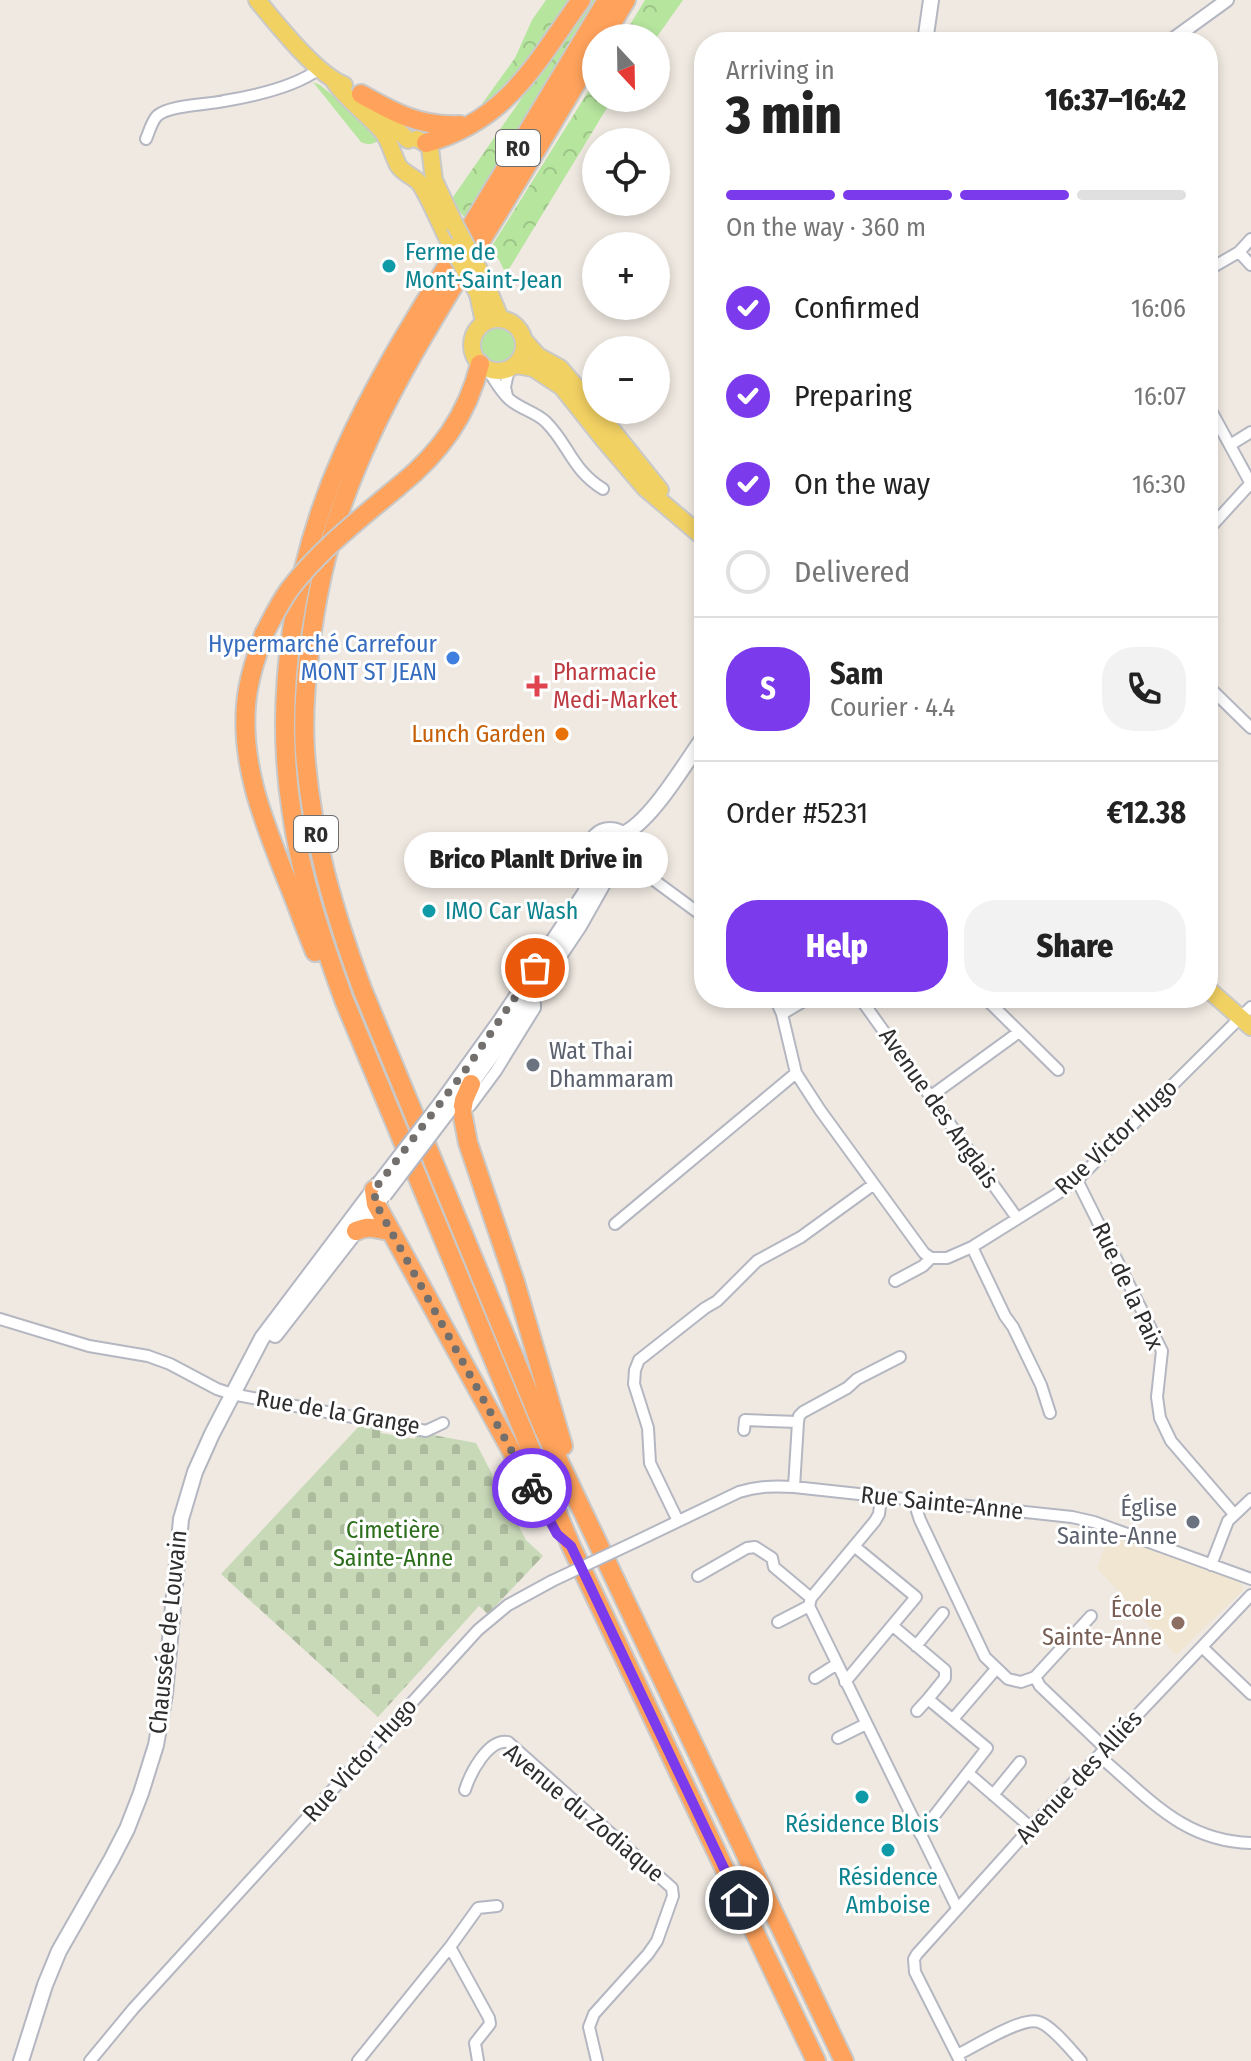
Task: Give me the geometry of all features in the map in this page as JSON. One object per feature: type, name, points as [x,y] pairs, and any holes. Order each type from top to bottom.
[{"type":"highway","points":[[417,141],[441,139],[500,106],[520,86],[581,0]]},
{"type":"highway","name":"R0","points":[[610,24],[621,2]]},
{"type":"highway","name":"R0","points":[[621,2],[428,297],[367,404],[329,486],[309,547],[293,619],[286,679],[286,754],[291,813],[321,938],[344,1000],[571,1546],[816,2061]]},
{"type":"highway","name":"R0","points":[[582,73],[441,305],[370,437],[344,497],[313,613],[305,686],[305,749],[312,814],[325,877],[343,936],[412,1114],[533,1405],[844,2061]]},
{"type":"highway","points":[[361,94],[423,122],[439,126],[471,124]]},
{"type":"highway","points":[[344,1000],[329,987],[265,828],[253,789],[246,742],[246,704],[253,667],[264,634],[290,589],[316,560],[435,452],[455,426],[483,366]]},
{"type":"highway","points":[[471,1084],[462,1112],[468,1143],[515,1282],[555,1424],[575,1479],[575,1498]]},
{"type":"highway","points":[[378,1193],[391,1231],[557,1534],[571,1546]]},
{"type":"highway","points":[[356,1231],[372,1226],[391,1231]]},
{"type":"main road","points":[[257,0],[319,69],[334,81],[361,94],[417,141],[430,148],[434,180],[451,231]]},
{"type":"main road","points":[[926,32],[931,0]]},
{"type":"main road","points":[[334,81],[343,95],[365,112],[388,138],[401,169],[421,184],[481,286],[492,320]]},
{"type":"main road","points":[[396,160],[398,148],[417,141]]},
{"type":"main road","points":[[410,174],[421,173],[431,162]]},
{"type":"main road","points":[[582,394],[560,368],[538,356],[513,323],[492,320],[474,334],[475,358],[483,366],[494,371],[512,367],[533,368],[562,387],[645,488],[694,528]]},
{"type":"main road","points":[[512,367],[523,354],[524,340]]},
{"type":"main road","points":[[608,424],[694,528]]},
{"type":"main road","points":[[626,839],[694,751]]},
{"type":"main road","points":[[626,839],[657,817],[694,767]]},
{"type":"main road","points":[[613,830],[626,839],[631,850],[628,861],[617,870],[610,871],[593,862],[590,845],[596,835],[613,830]]},
{"type":"main road","name":"Chaussée de Louvain","points":[[21,2061],[59,1951],[111,1860],[141,1793],[156,1745],[165,1694],[181,1519],[195,1472],[232,1394],[262,1338],[445,1106],[586,890],[593,862]]},
{"type":"main road","name":"Chaussée de Louvain","points":[[445,1106],[471,1084],[509,1041],[530,999],[579,926],[610,871]]},
{"type":"main road","name":"Chaussée de Louvain","points":[[549,970],[544,969],[545,963],[560,940],[564,925]]},
{"type":"main road","points":[[1218,996],[1248,1017]]},
{"type":"main road","name":"Chaussée de Louvain","points":[[240,1380],[356,1231],[378,1193]]},
{"type":"street","points":[[1183,32],[1227,0]]},
{"type":"street","points":[[146,139],[156,116],[170,109],[262,93],[307,78],[319,69]]},
{"type":"street","points":[[1218,264],[1239,252],[1251,239]]},
{"type":"street","points":[[1239,252],[1251,265]]},
{"type":"street","points":[[483,366],[508,398],[543,419],[577,468],[603,489]]},
{"type":"street","points":[[508,398],[505,387],[512,367]]},
{"type":"street","points":[[1218,423],[1251,484],[1218,519]]},
{"type":"street","points":[[1230,445],[1251,432]]},
{"type":"street","points":[[1218,696],[1251,728]]},
{"type":"street","points":[[628,861],[694,910]]},
{"type":"street","points":[[779,1008],[796,1073],[924,1253],[931,1258]]},
{"type":"street","points":[[782,1014],[792,1008]]},
{"type":"street","name":"Avenue des Anglais","points":[[867,1008],[1017,1218]]},
{"type":"street","points":[[995,1008],[1058,1070]]},
{"type":"street","name":"Rue Victor Hugo","points":[[895,1281],[923,1266],[931,1258],[947,1258],[972,1247],[1077,1180],[1248,1017]]},
{"type":"street","points":[[470,1106],[509,1041],[501,1020]]},
{"type":"street","points":[[931,1096],[1019,1032]]},
{"type":"street","points":[[615,1224],[796,1073]]},
{"type":"street","name":"Rue de la Paix","points":[[1077,1180],[1162,1351],[1157,1397],[1160,1418],[1171,1441],[1234,1514]]},
{"type":"street","points":[[678,1521],[650,1463],[648,1428],[634,1384],[639,1360],[717,1301],[757,1261],[801,1237],[874,1184]]},
{"type":"street","points":[[972,1247],[1041,1385],[1050,1413]]},
{"type":"street","name":"Rue de la Grange","points":[[0,1319],[66,1340],[148,1356],[232,1394],[426,1431],[443,1423]]},
{"type":"street","points":[[794,1487],[799,1416],[900,1357]]},
{"type":"street","points":[[744,1430],[745,1420],[798,1422]]},
{"type":"street","name":"Rue Sainte-Anne","points":[[678,1521],[753,1487],[794,1487],[1072,1517],[1094,1522],[1251,1579]]},
{"type":"street","points":[[778,1622],[810,1602],[879,1514],[881,1497]]},
{"type":"street","points":[[1211,1565],[1228,1521],[1251,1499]]},
{"type":"street","points":[[919,1501],[917,1511],[985,1657],[1014,1682],[1035,1677],[1091,1616]]},
{"type":"street","name":"Rue Victor Hugo","points":[[90,2061],[133,2009],[478,1630],[508,1605],[552,1581],[678,1521]]},
{"type":"street","points":[[845,1682],[916,1597],[854,1546]]},
{"type":"street","points":[[698,1576],[747,1548],[755,1547],[772,1558],[774,1567],[810,1602],[845,1682],[957,1908]]},
{"type":"street","name":"Avenue des Alliés","points":[[958,2058],[915,1972],[917,1954],[1033,1825],[1251,1595]]},
{"type":"street","points":[[916,1646],[943,1613]]},
{"type":"street","points":[[893,1626],[945,1670],[945,1678],[917,1711]]},
{"type":"street","points":[[1202,1647],[1251,1694]]},
{"type":"street","points":[[815,1678],[837,1664]]},
{"type":"street","points":[[953,1719],[996,1669]]},
{"type":"street","points":[[1035,1677],[1142,1795],[1181,1824],[1217,1839],[1251,1843],[1251,1850]]},
{"type":"street","points":[[920,1834],[987,1748],[928,1699]]},
{"type":"street","points":[[838,1738],[866,1724]]},
{"type":"street","name":"Avenue du Zodiaque","points":[[465,1790],[471,1772],[495,1743],[502,1740],[508,1742],[672,1888],[673,1896],[657,1941],[594,2014],[589,2027],[597,2061]]},
{"type":"street","points":[[993,1795],[1020,1762]]},
{"type":"street","points":[[968,1773],[1028,1825],[1033,1825]]},
{"type":"street","points":[[358,2061],[478,1908],[497,1906]]},
{"type":"street","points":[[450,1947],[489,2018],[490,2024],[475,2043],[478,2061]]},
{"type":"street","points":[[958,2058],[1017,2025],[1035,2021],[1058,2036],[1081,2061]]},
{"type":"shaded area","name":"École Sainte-Anne","points":[[1109,1535],[1240,1582],[1243,1590],[1176,1655],[1097,1568]]},
{"type":"green space","points":[[546,0],[573,0],[513,87],[474,115],[515,58],[532,20]]},
{"type":"green space","points":[[590,0],[595,0],[466,219],[453,204],[453,197]]},
{"type":"green space","points":[[645,0],[683,0],[666,24],[630,24]]},
{"type":"green space","points":[[313,82],[357,115],[381,139],[371,144],[361,142]]},
{"type":"green space","points":[[582,101],[582,112],[604,112],[595,128],[582,128],[582,149],[506,274],[490,249]]},
{"type":"green space","points":[[498,328],[510,333],[515,345],[510,357],[498,362],[486,357],[481,345],[486,333]]},
{"type":"green space","name":"Cimetière Sainte-Anne","points":[[362,1423],[381,1427],[381,1433],[415,1439],[417,1432],[476,1443],[526,1540],[543,1556],[488,1614],[479,1606],[378,1717],[221,1574]]},
{"type":"way so far","points":[[532,1488],[373,1195],[467,1068],[535,968]]},
{"type":"place","name":"Ferme de Mont-Saint-Jean","points":[[389,266]]},
{"type":"place","name":"Hypermarché Carrefour MONT ST JEAN","points":[[453,658]]},
{"type":"place","name":"Pharmacie Medi-Market","points":[[537,686]]},
{"type":"place","name":"Lunch Garden","points":[[562,734]]},
{"type":"place","name":"IMO Car Wash","points":[[429,911]]},
{"type":"place","name":"Brico PlanIt Drive in","points":[[535,968]]},
{"type":"place","name":"Wat Thai Dhammaram","points":[[533,1065]]},
{"type":"place","name":"Église Sainte-Anne","points":[[1193,1522]]},
{"type":"place","name":"École Sainte-Anne","points":[[1178,1623]]},
{"type":"place","name":"Résidence Blois","points":[[862,1797]]},
{"type":"place","name":"Résidence Amboise","points":[[888,1850]]},
{"type":"route","points":[[532,1488],[557,1534],[571,1546],[739,1900]]}]
